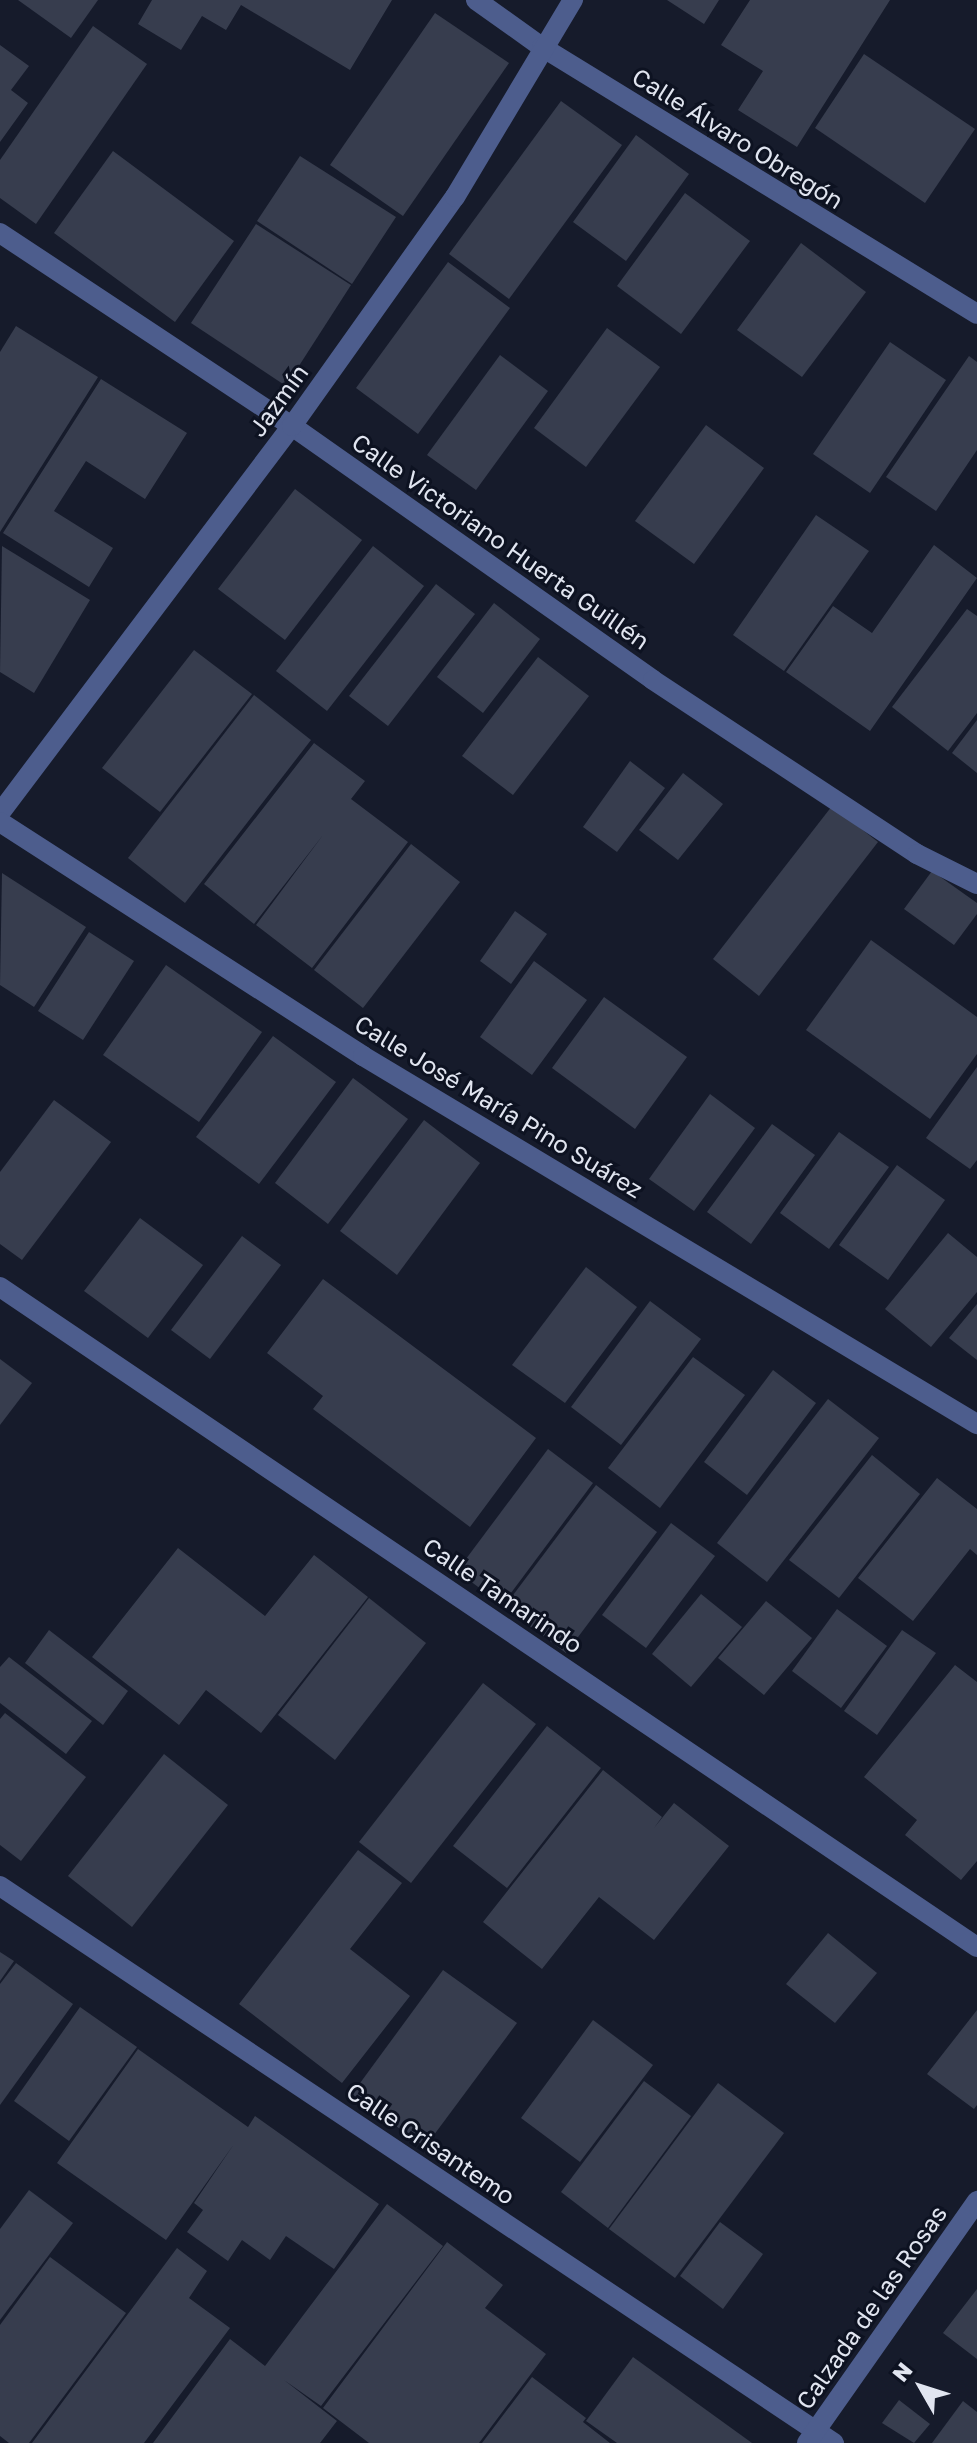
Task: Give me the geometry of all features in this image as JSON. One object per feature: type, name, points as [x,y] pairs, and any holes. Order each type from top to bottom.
[{"type":"street","name":"Calle Álvaro Obregón","points":[[476,0],[542,47],[977,314]]},
{"type":"street","name":"Jazmín","points":[[0,813],[292,426],[455,197],[542,47],[573,0]]},
{"type":"street","name":"Calle Victoriano Huerta Guillén","points":[[0,233],[292,426],[653,680],[917,854],[977,884]]},
{"type":"street","name":"Calle José María Pino Suárez","points":[[0,822],[363,1056],[977,1424]]},
{"type":"street","name":"Calle Tamarindo","points":[[0,1287],[977,1947]]},
{"type":"street","name":"Calle Crisantemo","points":[[0,1886],[811,2437],[834,2443]]},
{"type":"street","name":"Calzada de las Rosas","points":[[811,2437],[977,2201]]},
{"type":"building","points":[[18,0],[98,0],[71,38]]},
{"type":"building","points":[[152,0],[392,0],[350,70],[241,5],[226,30],[202,16],[181,50],[138,24]]},
{"type":"building","points":[[667,0],[719,0],[704,24]]},
{"type":"building","points":[[750,0],[890,0],[797,147],[738,110],[763,71],[721,45]]},
{"type":"building","points":[[435,13],[509,63],[403,216],[330,165]]},
{"type":"building","points":[[93,26],[147,64],[36,224],[0,198],[0,160]]},
{"type":"building","points":[[0,45],[29,66],[11,90],[28,103],[0,142]]},
{"type":"building","points":[[864,54],[975,129],[925,203],[815,128]]},
{"type":"building","points":[[561,101],[622,145],[509,299],[449,254]]},
{"type":"building","points":[[636,135],[689,174],[626,261],[573,222]]},
{"type":"building","points":[[113,151],[234,241],[175,322],[54,233]]},
{"type":"building","points":[[300,156],[396,217],[352,284],[257,221]]},
{"type":"building","points":[[685,193],[750,241],[681,334],[617,286]]},
{"type":"building","points":[[256,224],[351,285],[286,386],[191,323]]},
{"type":"building","points":[[801,243],[866,292],[802,377],[737,330]]},
{"type":"building","points":[[448,262],[510,308],[418,434],[356,388]]},
{"type":"building","points":[[16,326],[98,377],[0,532],[0,352]]},
{"type":"building","points":[[607,328],[660,367],[586,467],[534,428]]},
{"type":"building","points":[[890,342],[946,380],[870,493],[813,454]]},
{"type":"building","points":[[500,355],[548,391],[476,490],[427,455]]},
{"type":"building","points":[[969,356],[977,362],[977,450],[936,511],[886,477]]},
{"type":"building","points":[[101,379],[187,433],[145,499],[86,461],[54,511],[113,548],[89,587],[3,533]]},
{"type":"building","points":[[706,425],[764,468],[694,564],[635,521]]},
{"type":"building","points":[[295,489],[362,540],[285,640],[218,589]]},
{"type":"building","points":[[816,515],[869,551],[784,671],[733,635]]},
{"type":"building","points":[[934,545],[977,578],[870,731],[786,672],[833,606],[872,633]]},
{"type":"building","points":[[2,546],[90,600],[34,693],[0,672]]},
{"type":"building","points":[[373,546],[424,586],[327,711],[276,671]]},
{"type":"building","points":[[436,584],[475,614],[388,726],[349,696]]},
{"type":"building","points":[[494,603],[540,639],[483,713],[437,677]]},
{"type":"building","points":[[967,609],[977,616],[977,713],[948,751],[892,707]]},
{"type":"building","points":[[194,650],[252,694],[160,812],[102,768]]},
{"type":"building","points":[[538,657],[589,696],[513,795],[462,756]]},
{"type":"building","points":[[254,695],[311,740],[185,903],[128,858]]},
{"type":"building","points":[[977,720],[977,773],[952,753]]},
{"type":"building","points":[[314,743],[365,781],[351,799],[408,842],[312,968],[256,925],[323,835],[254,924],[204,884]]},
{"type":"building","points":[[630,761],[665,788],[617,852],[583,827]]},
{"type":"building","points":[[683,773],[723,804],[678,860],[639,830]]},
{"type":"building","points":[[832,806],[878,842],[759,996],[713,959]]},
{"type":"building","points":[[411,844],[460,882],[363,1008],[314,970]]},
{"type":"building","points":[[932,871],[977,903],[977,914],[954,945],[904,909]]},
{"type":"building","points":[[2,873],[86,927],[34,1007],[0,985]]},
{"type":"building","points":[[515,911],[547,934],[511,984],[480,961]]},
{"type":"building","points":[[89,932],[134,961],[83,1040],[38,1011]]},
{"type":"building","points":[[871,940],[977,1017],[977,1054],[930,1119],[806,1030]]},
{"type":"building","points":[[534,961],[587,1000],[532,1075],[480,1037]]},
{"type":"building","points":[[166,965],[262,1032],[199,1122],[103,1055]]},
{"type":"building","points":[[604,997],[687,1057],[635,1129],[552,1068]]},
{"type":"building","points":[[273,1036],[336,1082],[259,1184],[196,1137]]},
{"type":"building","points":[[977,1067],[977,1160],[970,1169],[926,1138]]},
{"type":"building","points":[[353,1078],[408,1119],[328,1224],[275,1183]]},
{"type":"building","points":[[710,1094],[755,1128],[694,1211],[649,1179]]},
{"type":"building","points":[[54,1100],[111,1142],[22,1260],[0,1244],[0,1172]]},
{"type":"building","points":[[424,1120],[480,1163],[397,1275],[340,1231]]},
{"type":"building","points":[[772,1124],[815,1155],[751,1244],[707,1212]]},
{"type":"building","points":[[839,1132],[889,1167],[829,1249],[780,1213]]},
{"type":"building","points":[[897,1165],[945,1200],[888,1280],[839,1245]]},
{"type":"building","points":[[140,1218],[203,1265],[148,1338],[84,1291]]},
{"type":"building","points":[[948,1233],[977,1257],[977,1292],[931,1347],[885,1309]]},
{"type":"building","points":[[242,1236],[281,1265],[210,1359],[171,1330]]},
{"type":"building","points":[[586,1267],[637,1307],[565,1403],[512,1365]]},
{"type":"building","points":[[323,1279],[536,1438],[470,1527],[313,1409],[323,1396],[267,1353]]},
{"type":"building","points":[[650,1301],[701,1339],[621,1445],[571,1407]]},
{"type":"building","points":[[977,1304],[977,1360],[949,1338]]},
{"type":"building","points":[[693,1357],[745,1395],[660,1508],[608,1468]]},
{"type":"building","points":[[0,1359],[32,1383],[0,1425]]},
{"type":"building","points":[[773,1370],[816,1403],[747,1495],[704,1462]]},
{"type":"building","points":[[828,1399],[879,1438],[767,1582],[717,1543]]},
{"type":"building","points":[[548,1449],[593,1483],[502,1605],[457,1571]]},
{"type":"building","points":[[872,1455],[920,1494],[839,1598],[789,1560]]},
{"type":"building","points":[[937,1478],[977,1509],[977,1555],[970,1549],[913,1621],[858,1578]]},
{"type":"building","points":[[596,1485],[657,1532],[566,1653],[504,1607]]},
{"type":"building","points":[[671,1523],[715,1556],[646,1648],[602,1615]]},
{"type":"building","points":[[178,1548],[265,1616],[314,1555],[368,1597],[261,1733],[206,1690],[179,1725],[92,1657]]},
{"type":"building","points":[[701,1594],[742,1627],[691,1687],[652,1654]]},
{"type":"building","points":[[369,1598],[426,1643],[335,1760],[278,1715]]},
{"type":"building","points":[[766,1601],[812,1638],[764,1695],[718,1658]]},
{"type":"building","points":[[837,1609],[887,1646],[841,1708],[792,1671]]},
{"type":"building","points":[[49,1630],[128,1691],[103,1725],[25,1663]]},
{"type":"building","points":[[902,1630],[936,1653],[877,1735],[844,1711]]},
{"type":"building","points":[[9,1657],[92,1721],[66,1754],[0,1703],[0,1667]]},
{"type":"building","points":[[955,1665],[977,1682],[977,1861],[961,1880],[905,1835],[917,1820],[864,1777]]},
{"type":"building","points":[[483,1683],[536,1724],[411,1883],[359,1842]]},
{"type":"building","points":[[5,1713],[86,1777],[21,1861],[0,1845],[0,1719]]},
{"type":"building","points":[[547,1726],[601,1768],[507,1888],[453,1846]]},
{"type":"building","points":[[164,1754],[228,1805],[132,1927],[68,1876]]},
{"type":"building","points":[[603,1770],[662,1817],[654,1828],[674,1803],[729,1846],[654,1940],[599,1897],[542,1969],[483,1922]]},
{"type":"building","points":[[358,1850],[402,1883],[350,1949],[410,1996],[342,2083],[239,2004]]},
{"type":"building","points":[[828,1933],[877,1973],[835,2023],[786,1984]]},
{"type":"building","points":[[0,1952],[14,1961],[0,1981]]},
{"type":"building","points":[[16,1963],[73,2004],[0,2105],[0,1984]]},
{"type":"building","points":[[443,1970],[517,2023],[425,2147],[352,2094]]},
{"type":"building","points":[[80,2007],[137,2047],[69,2141],[14,2101]]},
{"type":"building","points":[[977,2010],[977,2105],[974,2109],[927,2074]]},
{"type":"building","points":[[593,2020],[653,2065],[580,2162],[521,2118]]},
{"type":"building","points":[[138,2049],[248,2127],[255,2116],[379,2204],[334,2269],[286,2236],[270,2260],[242,2240],[228,2261],[187,2232],[203,2210],[194,2203],[234,2144],[166,2240],[57,2163]]},
{"type":"building","points":[[644,2081],[691,2116],[608,2228],[561,2192]]},
{"type":"building","points":[[718,2083],[784,2133],[675,2278],[609,2229]]},
{"type":"building","points":[[29,2190],[73,2223],[0,2320],[0,2229]]},
{"type":"building","points":[[387,2204],[443,2246],[321,2406],[284,2380],[337,2421],[320,2443],[153,2443],[230,2339],[265,2366]]},
{"type":"building","points":[[720,2222],[763,2254],[723,2309],[680,2276]]},
{"type":"building","points":[[447,2242],[503,2285],[485,2308],[546,2354],[479,2443],[369,2443],[323,2408]]},
{"type":"building","points":[[177,2248],[207,2271],[189,2298],[230,2328],[144,2443],[32,2443]]},
{"type":"building","points":[[50,2257],[126,2313],[29,2443],[9,2443],[0,2436],[0,2325]]},
{"type":"building","points":[[977,2289],[977,2359],[943,2333]]},
{"type":"building","points":[[633,2357],[752,2443],[617,2443],[586,2421]]},
{"type":"building","points":[[532,2377],[586,2418],[583,2422],[610,2443],[482,2443]]},
{"type":"building","points":[[899,2400],[930,2424],[914,2443],[882,2423]]},
{"type":"building","points":[[963,2401],[977,2412],[977,2443],[932,2443]]}]
